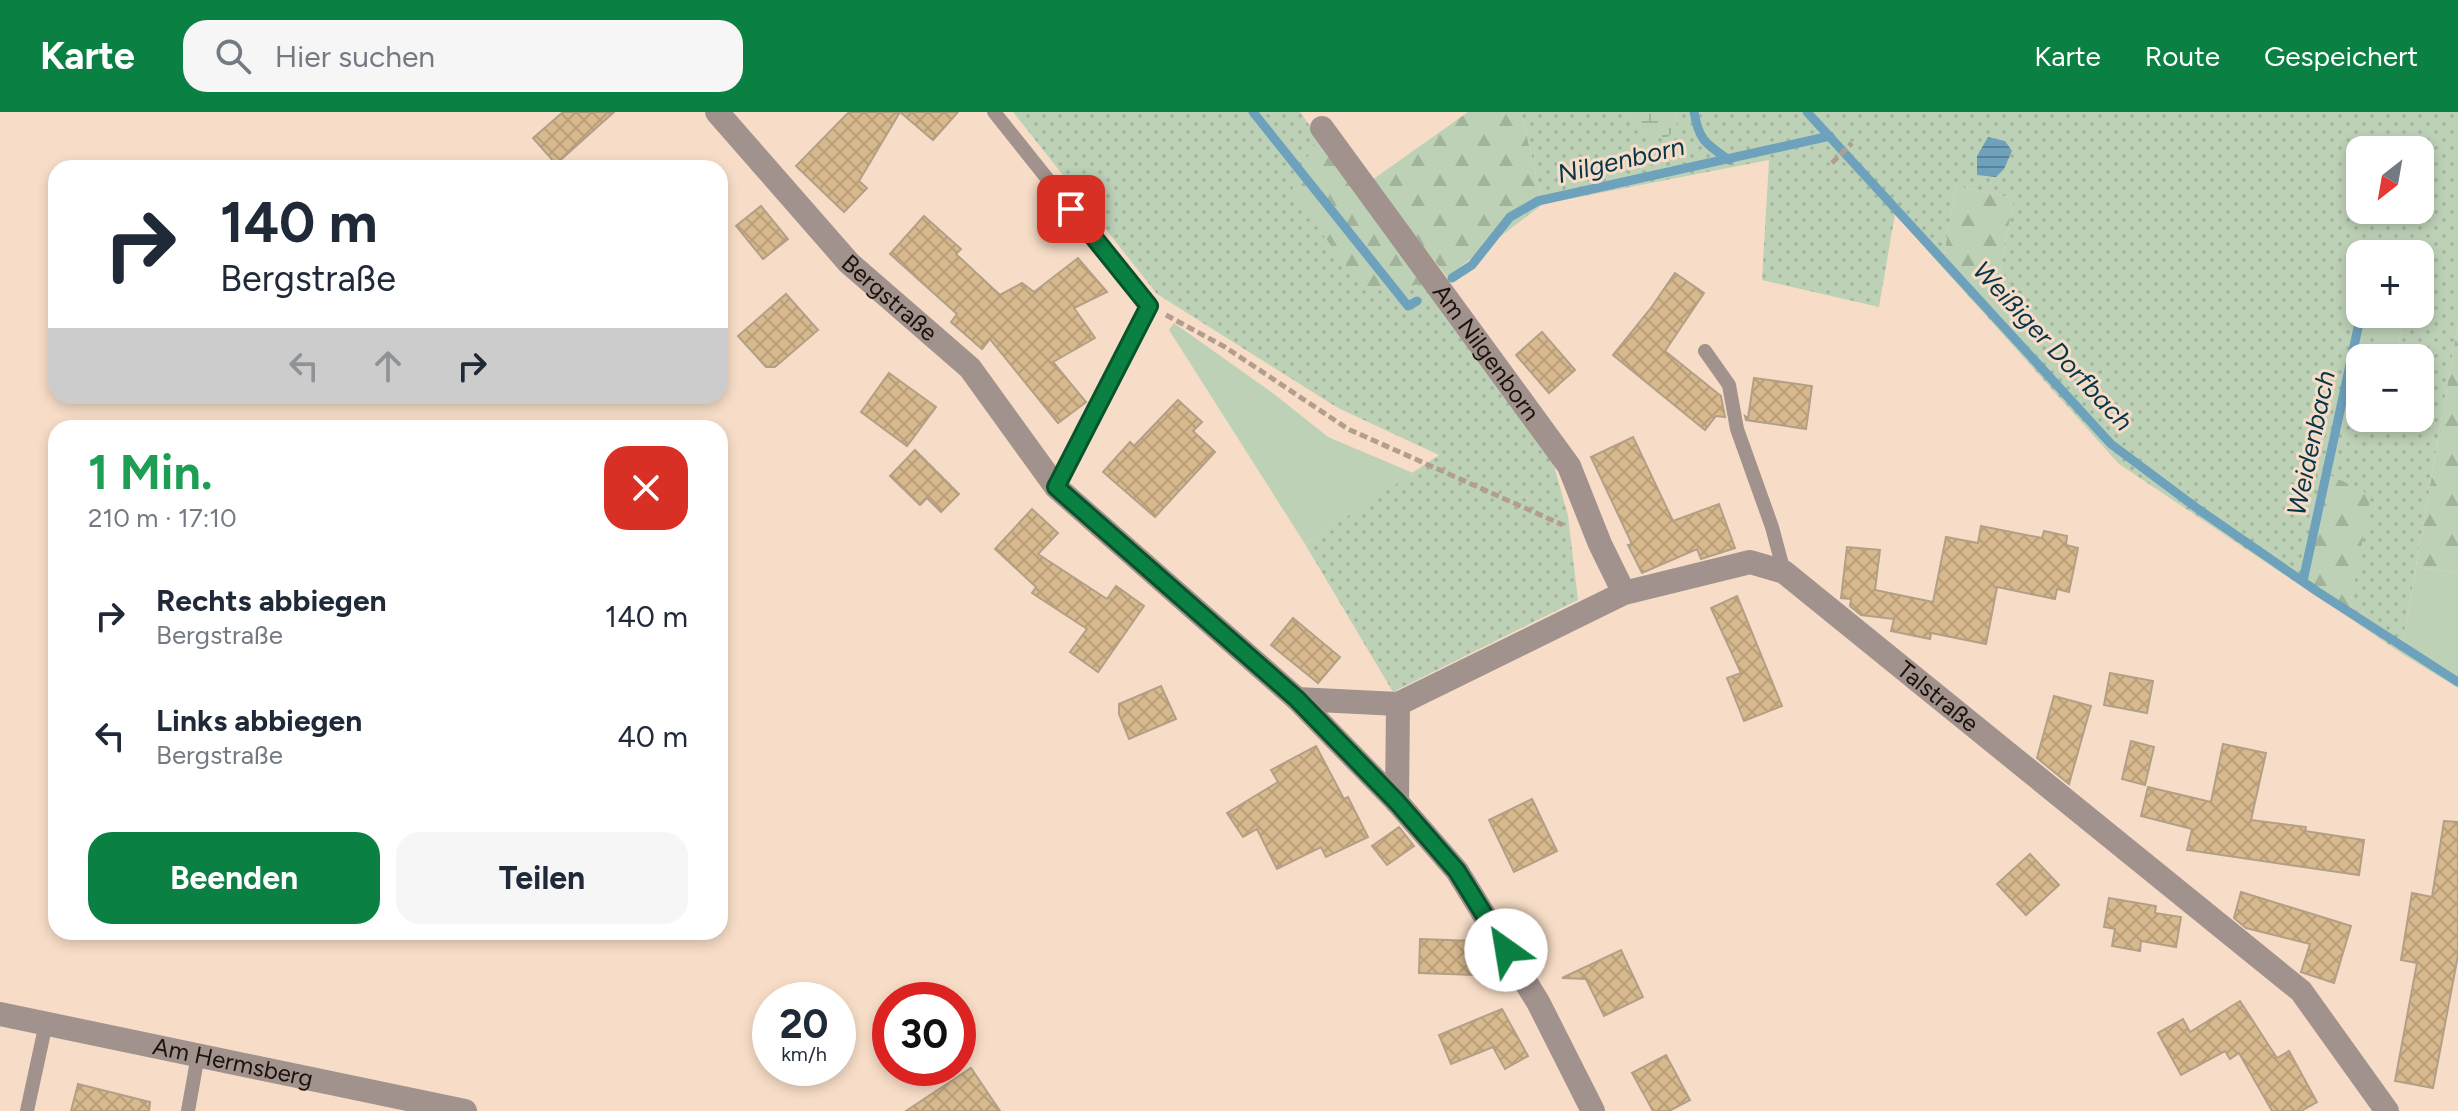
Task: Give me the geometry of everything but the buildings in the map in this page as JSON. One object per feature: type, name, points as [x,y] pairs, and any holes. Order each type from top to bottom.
[{"type":"street","name":"Bergstraße","points":[[717,112],[849,263],[970,368],[1056,487],[1297,699],[1397,802],[1457,871],[1538,1002],[1593,1111]]},
{"type":"street","name":"Am Nilgenborn","points":[[1322,128],[1569,466],[1600,544],[1624,593]]},
{"type":"street","name":"Talstraße","points":[[1297,699],[1398,704],[1624,593],[1750,562],[1784,572],[2301,991],[2387,1111]]},
{"type":"street","points":[[1397,802],[1398,704]]},
{"type":"street","name":"Am Hermsberg","points":[[0,1014],[465,1111]]},
{"type":"lane","points":[[994,112],[1149,306],[1056,487]]},
{"type":"lane","points":[[1705,351],[1729,385],[1737,429],[1772,527],[1784,572]]},
{"type":"lane","points":[[27,1111],[46,1023]]},
{"type":"lane","points":[[188,1111],[198,1055]]},
{"type":"path","points":[[1832,163],[1852,143]]},
{"type":"path","points":[[1149,306],[1225,347],[1348,429],[1532,509],[1600,544]]},
{"type":"green space","points":[[1013,112],[1300,112],[1553,462],[1568,516],[1578,600],[1393,692],[1305,544],[1439,455],[1338,408],[1157,294]]},
{"type":"green space","points":[[1468,112],[1521,112],[1543,204],[1447,277],[1372,180]]},
{"type":"green space","points":[[1521,112],[1621,112],[1645,133],[1676,130],[1677,112],[2458,112],[2458,324],[2401,653],[2348,617],[2370,495],[2328,475],[2304,588],[2119,464],[1990,320],[2014,198],[1956,186],[1942,267],[1895,214],[1879,307],[1762,280],[1769,160],[1543,204]],"holes":[[[2346,240],[2434,240],[2434,328],[2401,328],[2398,344],[2434,344],[2434,432],[2346,432],[2346,344],[2397,344],[2377,328],[2346,328]]]},
{"type":"green space","points":[[1621,112],[1677,112],[1676,130],[1665,139],[1645,133]]},
{"type":"green space","points":[[1317,137],[1423,284],[1366,292],[1291,192]]},
{"type":"green space","points":[[1956,186],[2014,198],[1990,320],[1942,267]]},
{"type":"green space","points":[[1174,323],[1274,394],[1328,437],[1413,473],[1305,544],[1169,330]]},
{"type":"green space","points":[[2458,324],[2458,573],[2416,567]]},
{"type":"green space","points":[[2358,328],[2401,328],[2398,344],[2357,333]]},
{"type":"green space","points":[[2328,474],[2371,495],[2348,617],[2304,588]]},
{"type":"green space","points":[[2416,567],[2458,573],[2458,688],[2401,653]]},
{"type":"water","points":[[1988,137],[2005,141],[2012,151],[2004,169],[1996,177],[1977,175],[1977,156]]},
{"type":"waterway","name":"Nilgenborn","points":[[1253,112],[1408,306],[1417,301]]},
{"type":"waterway","points":[[1694,112],[1705,141],[1729,160]]},
{"type":"waterway","name":"Weißiger Dorfbach","points":[[1807,112],[2111,444],[2318,592],[2458,682]]},
{"type":"waterway","name":"Nilgenborn","points":[[1452,278],[1472,265],[1510,217],[1538,201],[1830,136]]},
{"type":"waterway","name":"Weidenbach","points":[[2303,581],[2358,328]]},
{"type":"route","points":[[1071,209],[1149,306],[1056,487],[1297,699],[1397,802],[1457,871],[1506,950]]}]
